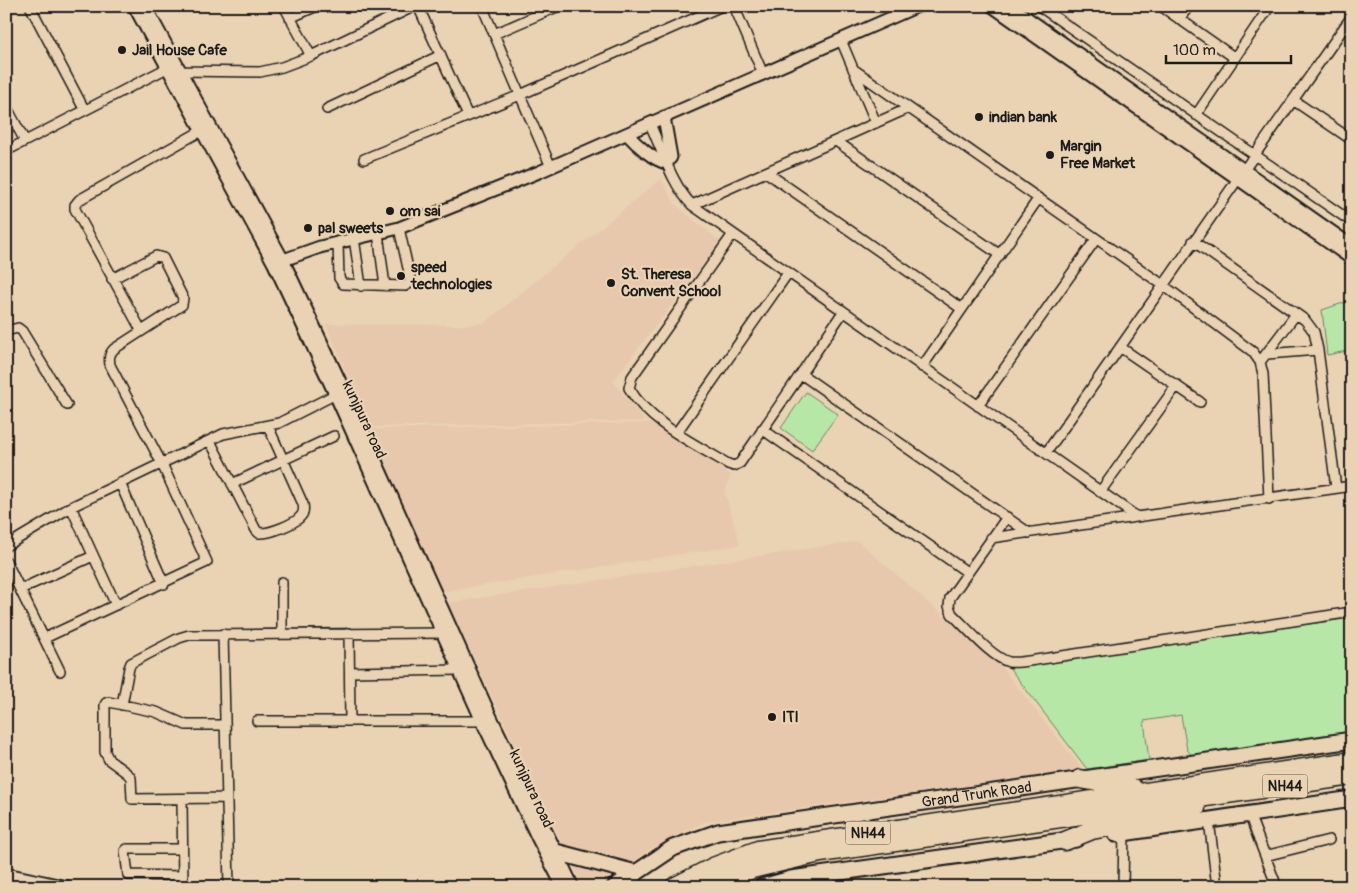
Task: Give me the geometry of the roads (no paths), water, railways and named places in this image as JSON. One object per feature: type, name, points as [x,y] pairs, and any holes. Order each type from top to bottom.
[{"type":"highway","name":"NH44","points":[[674,887],[713,867],[758,850],[1352,761]]},
{"type":"highway","name":"NH44","points":[[713,887],[752,869],[820,853],[1352,776]]},
{"type":"highway","points":[[1080,779],[1124,787],[1156,790]]},
{"type":"highway","points":[[1065,841],[1092,830],[1183,813],[1219,796]]},
{"type":"main road","name":"Grand Trunk Road","points":[[616,887],[673,848],[718,832],[1352,740]]},
{"type":"main road","points":[[762,887],[791,879],[1065,841],[1352,798]]},
{"type":"main road","points":[[552,854],[636,873]]},
{"type":"street","points":[[30,6],[84,109]]},
{"type":"street","name":"kunjpura road","points":[[134,6],[173,69],[278,262],[340,392],[447,633],[552,854]]},
{"type":"street","name":"kunjpura road","points":[[145,6],[202,131],[278,262]]},
{"type":"street","points":[[284,6],[311,56]]},
{"type":"street","points":[[290,18],[317,6]]},
{"type":"street","points":[[6,151],[84,109],[173,69],[260,72],[282,67],[311,56],[417,6],[468,116]]},
{"type":"street","points":[[482,6],[551,167]]},
{"type":"street","points":[[364,159],[520,95],[722,6]]},
{"type":"street","points":[[734,6],[763,74]]},
{"type":"street","points":[[278,262],[320,247],[399,228],[551,167],[918,6]]},
{"type":"street","points":[[992,6],[1184,134]]},
{"type":"street","points":[[1010,6],[1184,134],[1241,174],[1352,246]]},
{"type":"street","points":[[1039,6],[1352,222]]},
{"type":"street","points":[[1161,6],[1235,58]]},
{"type":"street","points":[[1179,19],[1189,6]]},
{"type":"street","points":[[1196,114],[1270,6]]},
{"type":"street","points":[[494,34],[553,7]]},
{"type":"street","points":[[1046,453],[1352,16]]},
{"type":"street","points":[[841,40],[876,123]]},
{"type":"street","points":[[327,109],[441,56]]},
{"type":"street","points":[[852,69],[1096,238],[1253,352],[1260,362],[1263,374],[1269,499]]},
{"type":"street","points":[[1293,100],[1351,137]]},
{"type":"street","points":[[6,106],[25,141]]},
{"type":"street","points":[[692,205],[909,108]]},
{"type":"street","points":[[664,117],[670,157],[667,162]]},
{"type":"street","points":[[650,124],[676,184],[683,196],[692,205],[1137,517]]},
{"type":"street","points":[[141,330],[75,209],[76,202],[202,131]]},
{"type":"street","points":[[627,134],[656,160],[667,162]]},
{"type":"street","points":[[836,141],[1000,254]]},
{"type":"street","points":[[766,172],[962,310]]},
{"type":"street","points":[[1241,174],[1352,259]]},
{"type":"street","points":[[922,367],[1038,199]]},
{"type":"street","points":[[338,242],[341,282],[346,286],[405,286],[410,283],[399,228]]},
{"type":"street","points":[[378,233],[385,286]]},
{"type":"street","points":[[733,234],[632,376],[629,388],[636,400],[650,414],[728,464],[734,466],[740,463],[844,312]]},
{"type":"street","points":[[354,238],[361,286]]},
{"type":"street","points":[[978,406],[1096,238]]},
{"type":"street","points":[[1193,241],[1305,320],[1314,332],[1336,488]]},
{"type":"street","points":[[45,638],[164,584],[205,564],[207,559],[162,464],[110,365],[109,359],[114,349],[182,304],[184,302],[183,298],[163,258],[156,256],[112,279]]},
{"type":"street","points":[[677,432],[788,273]]},
{"type":"street","points":[[1260,362],[1296,314]]},
{"type":"street","points":[[6,331],[18,328],[22,331],[68,405]]},
{"type":"street","points":[[1120,347],[1200,402]]},
{"type":"street","points":[[1266,354],[1318,350]]},
{"type":"street","points":[[801,374],[1029,533]]},
{"type":"street","points":[[1100,492],[1176,385]]},
{"type":"street","points":[[6,546],[71,507],[223,434],[279,423],[340,392]]},
{"type":"street","points":[[210,441],[256,530],[264,534],[296,520],[302,516],[304,510],[268,426]]},
{"type":"street","points":[[762,429],[967,572]]},
{"type":"street","points":[[232,484],[334,436]]},
{"type":"street","points":[[120,483],[164,584]]},
{"type":"street","points":[[991,538],[1352,486]]},
{"type":"street","points":[[71,507],[116,606]]},
{"type":"street","points":[[1006,517],[950,598],[949,606],[952,614],[999,658],[1009,662],[1029,662],[1352,612]]},
{"type":"street","points":[[20,589],[93,556]]},
{"type":"street","points":[[6,561],[60,672]]},
{"type":"street","points":[[282,582],[282,633]]},
{"type":"street","points":[[349,633],[350,721]]},
{"type":"street","points":[[122,705],[129,668],[135,660],[189,635],[447,633]]},
{"type":"street","name":"kunjpura road","points":[[447,633],[459,670],[482,721],[500,746]]},
{"type":"street","points":[[223,634],[229,887]]},
{"type":"street","points":[[350,672],[459,670]]},
{"type":"street","points":[[225,725],[186,725],[156,712],[107,702],[105,705],[105,752],[109,760],[131,778],[132,799],[227,798]]},
{"type":"street","points":[[257,721],[482,721]]},
{"type":"street","points":[[182,799],[183,887]]},
{"type":"street","points":[[1249,814],[1276,887]]},
{"type":"street","points":[[1209,820],[1216,887]]},
{"type":"street","points":[[1123,887],[1124,832]]},
{"type":"street","points":[[1264,856],[1329,840]]},
{"type":"street","points":[[182,849],[127,849],[125,851],[128,875],[182,876]]},
{"type":"street","points":[[552,854],[563,887]]},
{"type":"street","points":[[552,854],[573,887]]},
{"type":"street","points":[[6,874],[43,884],[67,887]]},
{"type":"place","name":"Jail House Cafe","points":[[122,50]]},
{"type":"place","name":"indian bank","points":[[979,117]]},
{"type":"place","name":"Margin Free Market","points":[[1050,155]]},
{"type":"place","name":"om sai","points":[[390,211]]},
{"type":"place","name":"pal sweets","points":[[308,228]]},
{"type":"place","name":"speed technologies","points":[[401,276]]},
{"type":"place","name":"St. Theresa Convent School","points":[[611,283]]},
{"type":"place","name":"ITI","points":[[772,717]]}]
